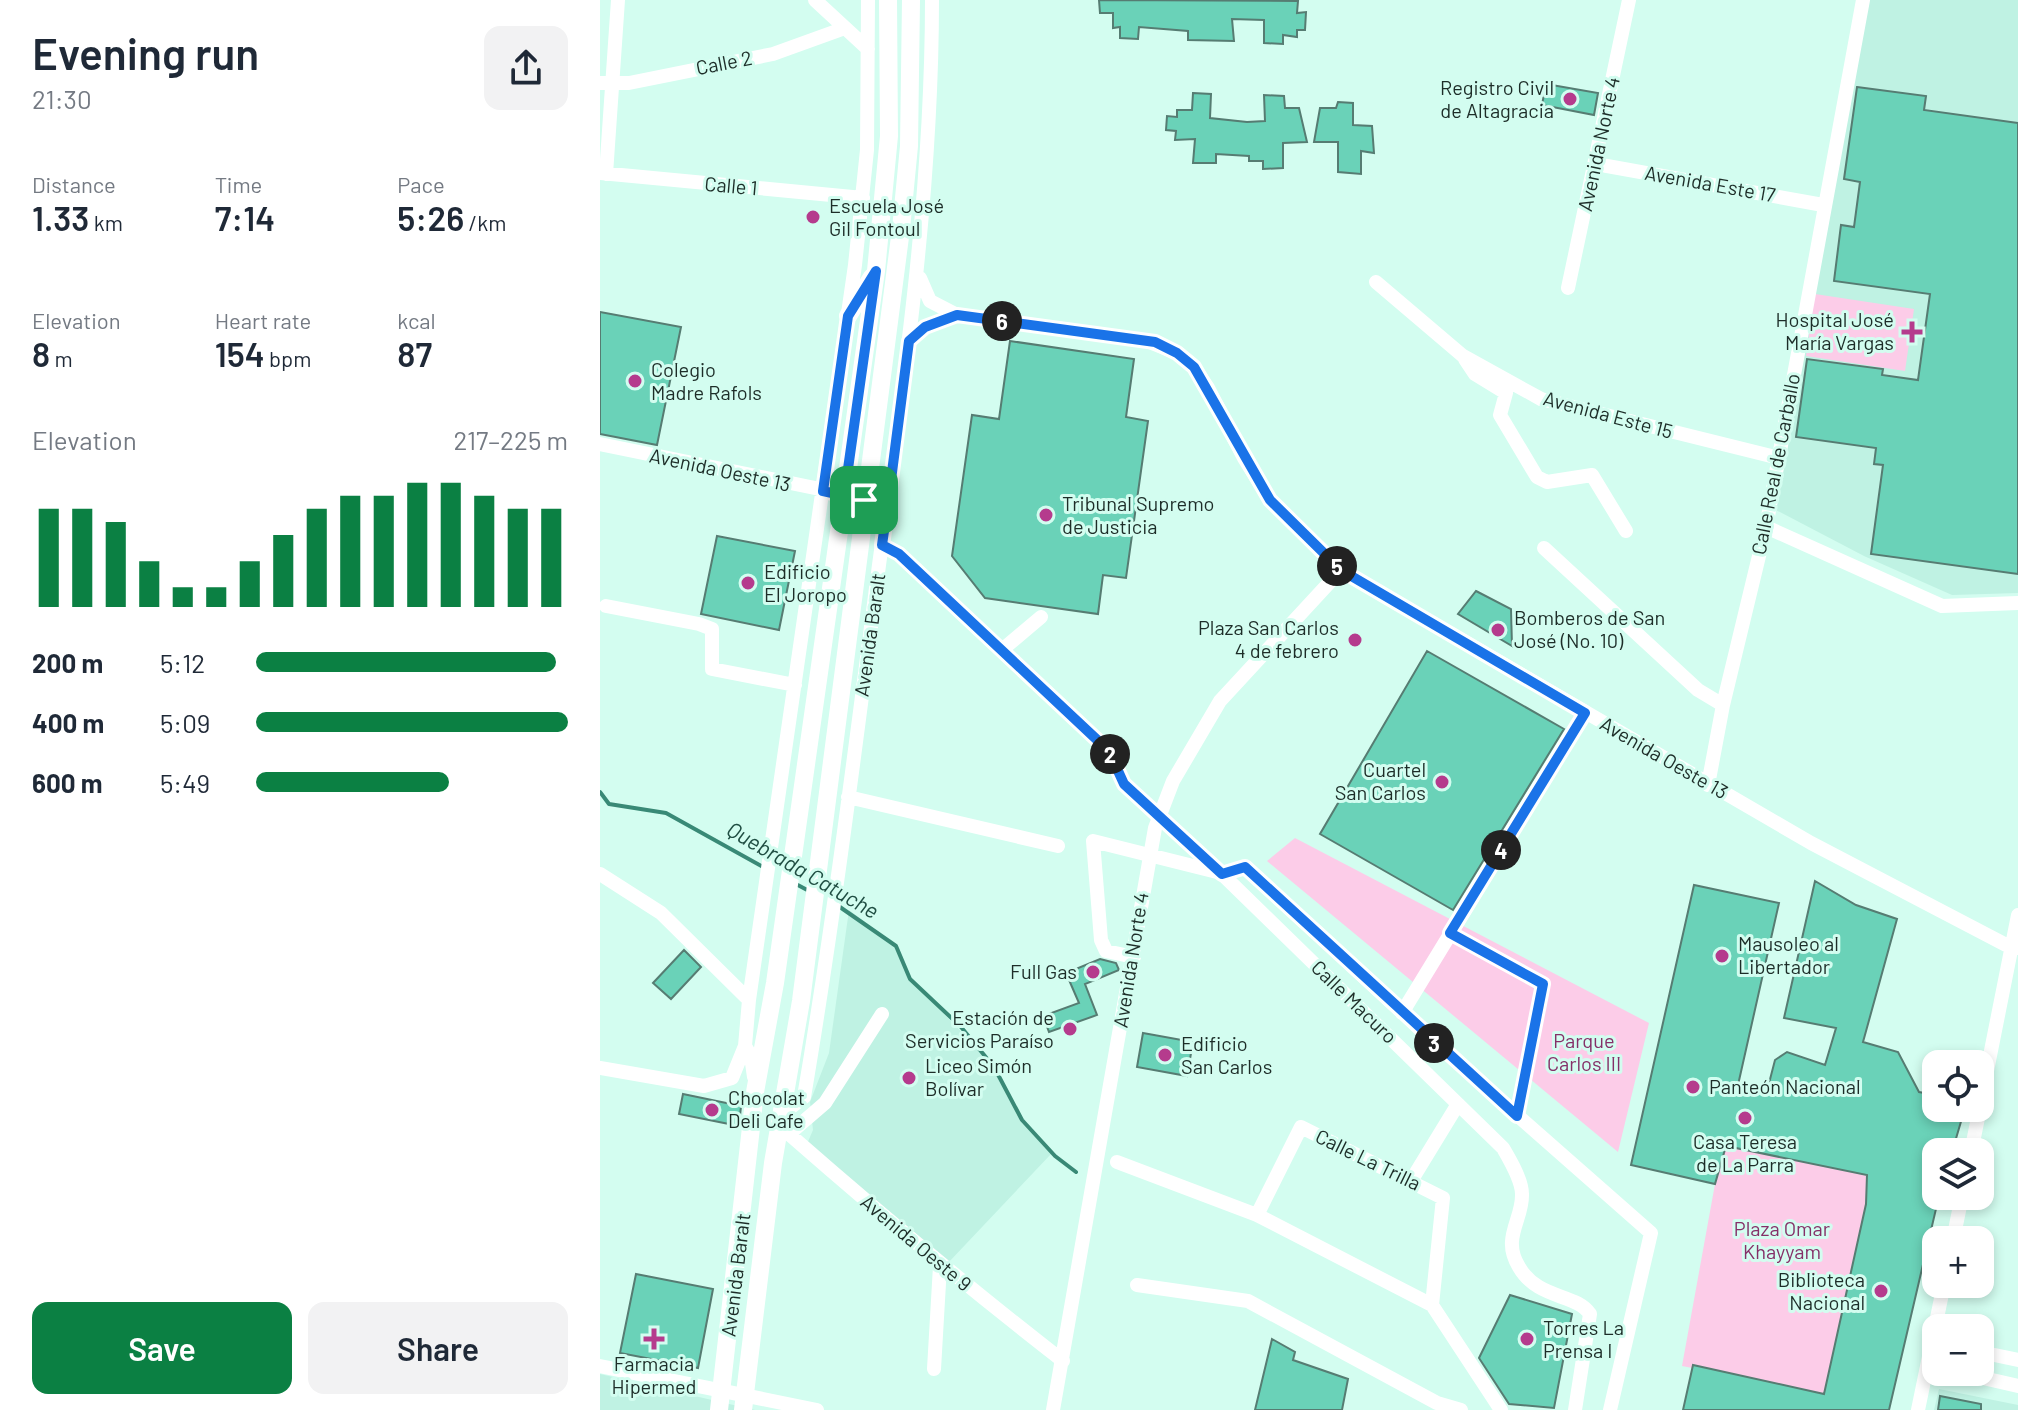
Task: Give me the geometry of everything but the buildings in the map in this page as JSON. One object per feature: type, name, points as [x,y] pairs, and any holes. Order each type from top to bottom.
[{"type":"main road","name":"Avenida Baralt","points":[[719,1410],[755,1092],[775,983],[876,271],[889,136],[888,0]]},
{"type":"main road","name":"Avenida Baralt","points":[[744,1402],[781,1115],[801,1001],[826,814],[908,160],[911,0]]},
{"type":"main road","points":[[848,316],[876,271]]},
{"type":"street","points":[[603,174],[606,84],[618,0]]},
{"type":"street","points":[[815,0],[868,49]]},
{"type":"street","name":"Avenida Baralt","points":[[755,1092],[751,1056],[745,1046],[749,1000],[863,198],[868,0]]},
{"type":"street","name":"Avenida Baralt","points":[[781,1115],[804,1097],[845,824],[918,273],[930,120],[932,0]]},
{"type":"street","name":"Avenida Norte 4","points":[[1568,288],[1629,0]]},
{"type":"street","name":"Calle Real de Carballo","points":[[1708,785],[1723,705],[1766,527],[1863,0]]},
{"type":"street","name":"Calle 2","points":[[606,84],[773,54],[845,28]]},
{"type":"street","name":"Avenida Este 17","points":[[1596,164],[1823,205]]},
{"type":"street","name":"Calle 1","points":[[603,174],[863,198]]},
{"type":"street","name":"Avenida Oeste 13","points":[[918,273],[930,301],[957,315],[1147,341],[1177,353],[1199,374],[1270,500],[1341,570],[1708,785],[2014,947]]},
{"type":"street","name":"Avenida Este 15","points":[[1376,282],[1463,356],[1541,399],[1779,458]]},
{"type":"street","points":[[909,341],[925,327],[957,315]]},
{"type":"street","points":[[1463,356],[1475,374],[1506,393],[1500,415],[1537,477],[1547,482],[1592,475],[1626,531]]},
{"type":"street","name":"Avenida Oeste 13","points":[[600,444],[844,497],[888,503]]},
{"type":"street","points":[[1766,527],[1942,606],[2018,603]]},
{"type":"street","points":[[882,545],[899,554],[1003,649],[1041,617]]},
{"type":"street","points":[[1544,548],[1698,690],[1723,705]]},
{"type":"street","name":"Avenida Norte 4","points":[[1053,1410],[1077,1262],[1134,957],[1152,839],[1190,749],[1234,683],[1341,570]]},
{"type":"street","points":[[606,606],[712,629],[712,669],[795,685]]},
{"type":"street","name":"Calle Macuro","points":[[1003,649],[1109,751],[1124,784],[1179,832],[1503,1148],[1522,1194],[1512,1238],[1512,1252],[1518,1267],[1543,1293],[1579,1304],[1590,1314],[1575,1410]]},
{"type":"street","points":[[1402,1013],[1585,713]]},
{"type":"street","points":[[848,797],[1058,846]]},
{"type":"street","points":[[1134,957],[1106,951],[1101,940],[1093,841],[1172,858],[1222,874],[1245,867],[1402,1013],[1651,1233],[1610,1410]]},
{"type":"street","points":[[600,874],[661,913],[749,1000]]},
{"type":"street","points":[[1992,1050],[2018,915]]},
{"type":"street","points":[[1450,933],[1543,984],[1517,1116]]},
{"type":"street","points":[[789,1134],[825,1103],[882,1014]]},
{"type":"street","points":[[600,1068],[704,1086],[718,1085],[732,1078],[745,1046]]},
{"type":"street","points":[[1411,1181],[1458,1104]]},
{"type":"street","name":"Avenida Oeste 9","points":[[781,1115],[789,1134],[940,1266],[1063,1361]]},
{"type":"street","name":"Calle La Trilla","points":[[1257,1215],[1301,1127],[1411,1181],[1443,1198],[1432,1305]]},
{"type":"street","points":[[1117,1162],[1257,1215],[1432,1305],[1501,1410]]},
{"type":"street","points":[[934,1369],[940,1266]]},
{"type":"street","points":[[1137,1285],[1248,1301],[1437,1403],[1461,1410]]},
{"type":"street","points":[[1994,1355],[2018,1360]]},
{"type":"street","points":[[600,1366],[722,1389],[744,1402],[817,1410]]},
{"type":"street","points":[[1994,1380],[2018,1386]]},
{"type":"street","points":[[1918,1410],[1926,1386]]},
{"type":"shaded area","name":"Hospital José María Vargas","points":[[1869,0],[2018,0],[2018,593],[1952,595],[1864,556],[1774,509]]},
{"type":"shaded area","name":"Liceo Simón Bolívar","points":[[849,910],[892,942],[910,979],[984,1055],[1018,1112],[1052,1153],[948,1263],[807,1144],[813,1130],[810,1102],[829,1053]]},
{"type":"shaded area","points":[[600,1374],[699,1397],[755,1410],[600,1410]]},
{"type":"shaded area","points":[[1939,1389],[2018,1405],[2018,1410],[1934,1410]]},
{"type":"green space","points":[[1815,294],[1914,309],[1905,371],[1806,356]]},
{"type":"green space","name":"Parque Carlos III","points":[[1295,838],[1649,1023],[1618,1152],[1267,861]]},
{"type":"green space","name":"Plaza Omar Khayyam","points":[[1726,1146],[1867,1175],[1866,1204],[1824,1394],[1682,1366],[1715,1184]]},
{"type":"waterway","name":"Quebrada Catuche","points":[[600,792],[609,804],[666,813],[765,868]]},
{"type":"waterway","name":"Quebrada Catuche","points":[[794,883],[811,892]]},
{"type":"waterway","name":"Quebrada Catuche","points":[[837,905],[896,946],[910,979],[961,1027],[994,1067],[1022,1120],[1055,1156],[1076,1172]]},
{"type":"place","name":"Registro Civil de Altagracia","points":[[1570,99]]},
{"type":"place","name":"Escuela José Gil Fontoul","points":[[813,217]]},
{"type":"place","name":"Hospital José María Vargas","points":[[1912,332]]},
{"type":"place","name":"Colegio Madre Rafols","points":[[635,381]]},
{"type":"place","name":"Tribunal Supremo de Justicia","points":[[1046,515]]},
{"type":"place","name":"Edificio El Joropo","points":[[748,583]]},
{"type":"place","name":"Bomberos de San José (No. 10)","points":[[1498,630]]},
{"type":"place","name":"Plaza San Carlos 4 de febrero","points":[[1355,640]]},
{"type":"place","name":"Cuartel San Carlos","points":[[1442,782]]},
{"type":"place","name":"Mausoleo al Libertador","points":[[1722,956]]},
{"type":"place","name":"Full Gas","points":[[1093,972]]},
{"type":"place","name":"Estación de Servicios Paraíso","points":[[1070,1029]]},
{"type":"place","name":"Edificio San Carlos","points":[[1165,1055]]},
{"type":"place","name":"Liceo Simón Bolívar","points":[[909,1078]]},
{"type":"place","name":"Panteón Nacional","points":[[1693,1087]]},
{"type":"place","name":"Chocolat Deli Cafe","points":[[712,1110]]},
{"type":"place","name":"Casa Teresa de La Parra","points":[[1745,1118]]},
{"type":"place","name":"Biblioteca Nacional","points":[[1881,1291]]},
{"type":"place","name":"Farmacia Hipermed","points":[[654,1339]]},
{"type":"place","name":"Torres La Prensa I","points":[[1527,1339]]},
{"type":"route","points":[[864,500],[844,497],[823,491],[848,316],[876,271],[844,497],[888,503],[882,545],[891,547],[899,554],[1109,751],[1124,784],[1222,874],[1245,867],[1517,1116],[1543,984],[1450,933],[1585,713],[1341,570],[1270,500],[1244,458],[1214,397],[1194,367],[1177,353],[1155,342],[957,315],[937,320],[909,341],[888,503],[864,500]]}]
